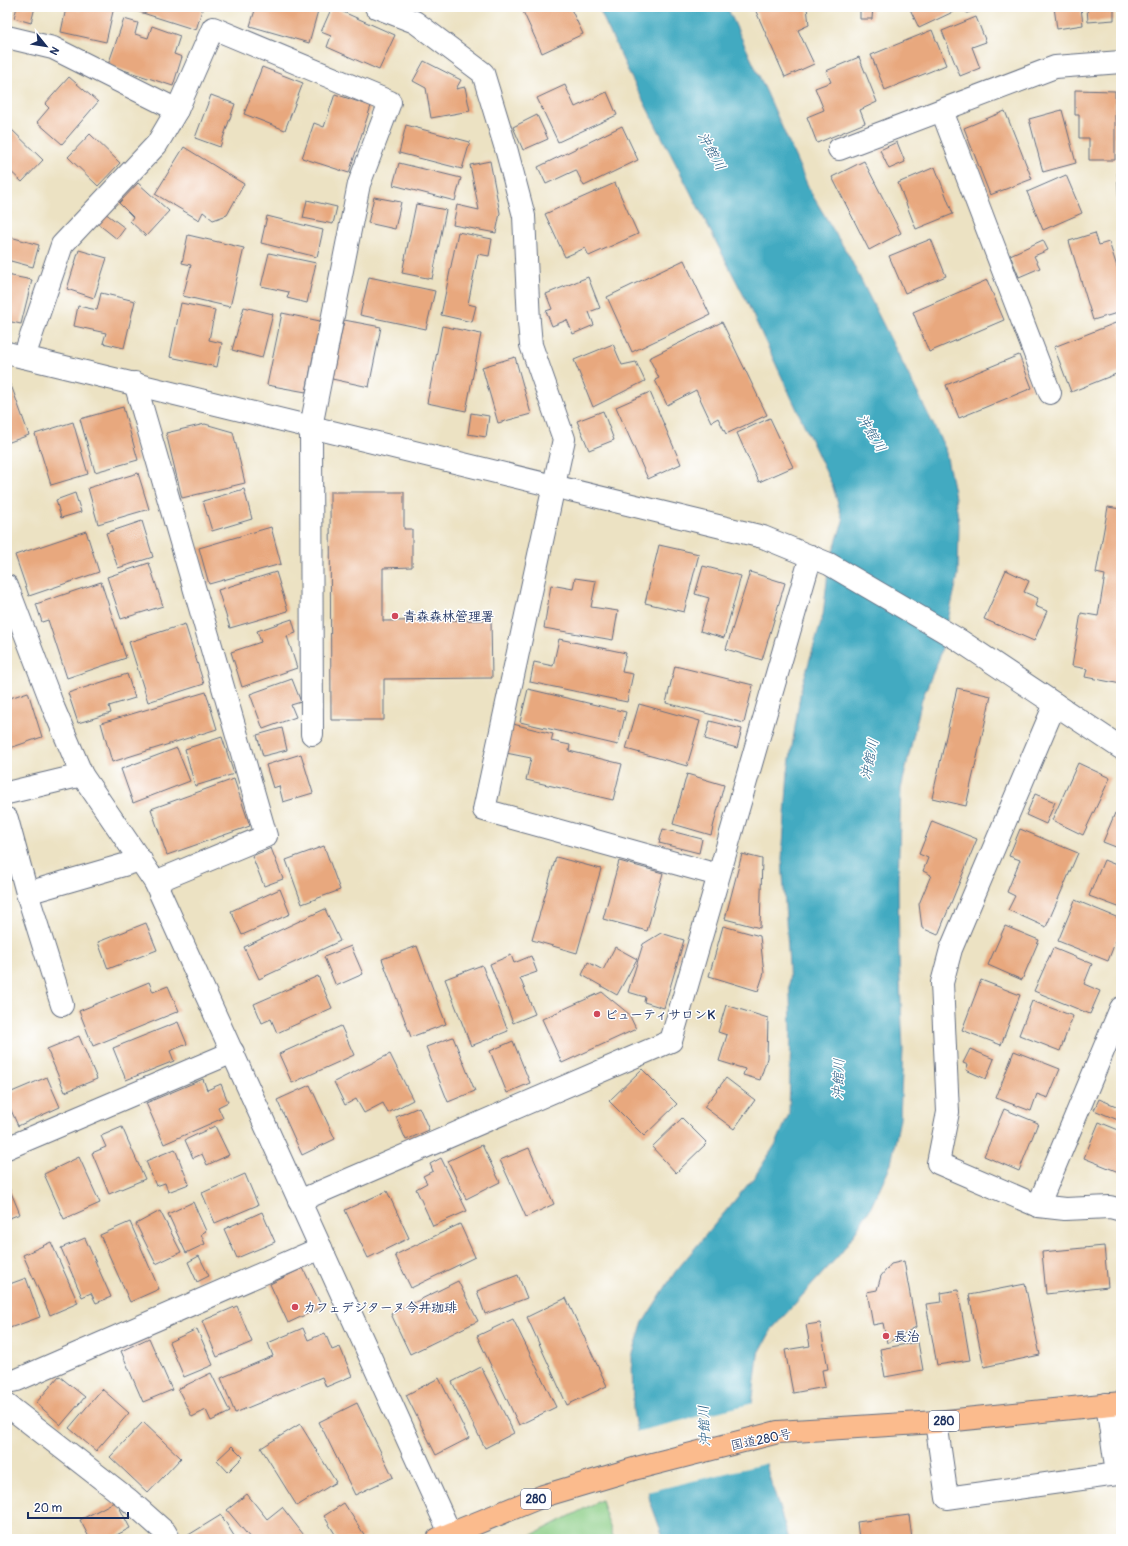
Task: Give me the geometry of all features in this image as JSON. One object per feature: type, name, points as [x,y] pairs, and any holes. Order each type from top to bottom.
[{"type":"highway","name":"国道280号","points":[[444,1536],[543,1496],[637,1468],[778,1432],[936,1422],[1114,1403]]},
{"type":"street","points":[[376,7],[415,22],[483,73],[508,152],[524,216],[531,345],[564,438],[484,810],[718,875]]},
{"type":"street","points":[[312,734],[311,427],[359,184],[390,102],[214,28],[177,110],[157,144],[62,245],[15,355],[135,383],[311,427],[553,487],[763,537],[820,560],[951,636],[1121,748]]},
{"type":"street","points":[[7,37],[53,48],[177,110]]},
{"type":"street","points":[[839,149],[1055,67],[1121,62]]},
{"type":"street","points":[[942,111],[1050,393]]},
{"type":"street","points":[[135,383],[266,836],[155,882]]},
{"type":"street","points":[[299,1201],[670,1041],[718,875],[820,560]]},
{"type":"street","points":[[7,586],[14,624],[54,709],[82,775],[155,882],[321,1248],[444,1536]]},
{"type":"street","points":[[1055,704],[951,949],[942,983],[948,1112],[938,1163],[1038,1206],[1065,1209],[1110,1207],[1121,1210]]},
{"type":"street","points":[[7,793],[82,775]]},
{"type":"street","points":[[7,820],[27,893],[62,1005]]},
{"type":"street","points":[[27,893],[141,860]]},
{"type":"street","points":[[1038,1206],[1121,1008]]},
{"type":"street","points":[[7,1148],[233,1052]]},
{"type":"street","points":[[7,1382],[17,1380],[321,1248]]},
{"type":"street","points":[[936,1422],[948,1498],[1117,1474],[1114,1403]]},
{"type":"street","points":[[7,1405],[130,1500],[164,1532],[169,1539]]},
{"type":"green space","points":[[601,1500],[614,1539],[525,1539]]},
{"type":"water","name":"沖館川","points":[[598,7],[727,7],[811,193],[849,256],[945,448],[959,524],[958,575],[940,656],[922,699],[901,789],[898,882],[899,956],[903,1050],[900,1118],[891,1164],[870,1209],[842,1252],[772,1329],[758,1355],[752,1405],[769,1476],[789,1539],[664,1539],[650,1501],[633,1411],[632,1357],[642,1324],[675,1272],[755,1176],[777,1142],[789,1114],[791,1029],[789,965],[782,859],[788,772],[801,689],[823,615],[829,564],[843,521],[833,487],[745,298],[630,75]]},
{"type":"pier","points":[[754,1403],[768,1463],[647,1492],[635,1432]]},
{"type":"building","points":[[17,7],[35,7],[31,23],[14,18]]},
{"type":"building","points":[[82,7],[114,7],[106,42],[61,32],[66,8],[81,11]]},
{"type":"building","points":[[124,7],[203,7],[196,30]]},
{"type":"building","points":[[256,7],[319,7],[309,43],[250,26]]},
{"type":"building","points":[[332,7],[395,35],[379,70],[327,47],[331,36],[321,32]]},
{"type":"building","points":[[521,7],[570,7],[583,34],[542,53]]},
{"type":"building","points":[[754,7],[807,7],[809,25],[798,30],[814,64],[785,77]]},
{"type":"building","points":[[860,7],[873,7],[872,19],[860,19]]},
{"type":"building","points":[[909,7],[954,7],[955,11],[919,28]]},
{"type":"building","points":[[964,7],[984,7],[967,13]]},
{"type":"building","points":[[1054,7],[1081,7],[1083,25],[1057,29]]},
{"type":"building","points":[[1087,7],[1114,7],[1114,20],[1088,22]]},
{"type":"building","points":[[976,17],[986,42],[972,47],[980,68],[960,76],[942,31]]},
{"type":"building","points":[[124,19],[138,23],[135,34],[148,38],[152,26],[180,36],[174,54],[182,57],[173,86],[108,65]]},
{"type":"building","points":[[932,30],[946,65],[885,90],[871,55]]},
{"type":"building","points":[[859,57],[877,102],[860,110],[865,123],[817,143],[807,117],[824,110],[815,88],[831,82],[826,71]]},
{"type":"building","points":[[424,61],[461,80],[456,89],[465,87],[470,111],[431,118],[426,88],[413,81]]},
{"type":"building","points":[[262,67],[303,83],[285,130],[244,114]]},
{"type":"building","points":[[69,77],[98,102],[62,144],[37,122],[49,108],[45,104]]},
{"type":"building","points":[[565,85],[575,107],[607,92],[617,115],[558,142],[537,98]]},
{"type":"building","points":[[1075,90],[1115,91],[1115,160],[1089,160],[1089,138],[1079,138],[1079,115],[1075,115]]},
{"type":"building","points":[[335,94],[371,106],[349,173],[302,158],[314,123],[324,127]]},
{"type":"building","points":[[211,95],[235,104],[220,147],[195,138]]},
{"type":"building","points":[[1062,110],[1076,163],[1043,172],[1029,119]]},
{"type":"building","points":[[1005,111],[1032,179],[990,195],[964,128]]},
{"type":"building","points":[[537,115],[548,139],[523,150],[513,127]]},
{"type":"building","points":[[406,125],[470,142],[462,169],[399,153]]},
{"type":"building","points":[[622,126],[638,160],[584,186],[576,170],[546,184],[538,167]]},
{"type":"building","points":[[9,127],[43,160],[22,182],[7,168],[7,129]]},
{"type":"building","points":[[90,134],[120,163],[98,186],[68,157]]},
{"type":"building","points":[[897,142],[905,162],[889,169],[880,150]]},
{"type":"building","points":[[184,147],[244,184],[227,215],[213,220],[203,212],[199,220],[155,194]]},
{"type":"building","points":[[490,161],[500,213],[496,233],[453,225],[457,205],[479,210],[470,165]]},
{"type":"building","points":[[864,161],[901,233],[869,250],[832,177]]},
{"type":"building","points":[[399,163],[461,178],[455,201],[393,185]]},
{"type":"building","points":[[935,167],[953,214],[916,229],[898,183]]},
{"type":"building","points":[[1117,170],[1121,170],[1121,207],[1119,207]]},
{"type":"building","points":[[1066,175],[1082,213],[1043,230],[1027,192]]},
{"type":"building","points":[[138,183],[169,211],[146,236],[130,221],[133,217],[119,203]]},
{"type":"building","points":[[615,183],[638,234],[589,256],[585,248],[565,257],[545,214]]},
{"type":"building","points":[[374,197],[401,202],[395,229],[368,223]]},
{"type":"building","points":[[307,200],[337,207],[333,224],[303,218]]},
{"type":"building","points":[[416,204],[446,210],[432,279],[402,273]]},
{"type":"building","points":[[105,213],[125,228],[117,239],[97,223]]},
{"type":"building","points":[[267,216],[323,230],[317,257],[261,243]]},
{"type":"building","points":[[458,232],[492,239],[489,256],[478,254],[468,304],[476,306],[472,322],[441,315]]},
{"type":"building","points":[[1095,233],[1099,245],[1109,242],[1121,279],[1121,312],[1093,320],[1069,241]]},
{"type":"building","points":[[188,235],[244,248],[230,307],[183,296],[191,265],[182,263]]},
{"type":"building","points":[[7,236],[39,245],[33,267],[7,260]]},
{"type":"building","points":[[931,239],[946,276],[905,293],[889,256]]},
{"type":"building","points":[[1043,240],[1048,250],[1034,256],[1040,268],[1019,277],[1010,255]]},
{"type":"building","points":[[79,250],[107,258],[94,298],[67,289]]},
{"type":"building","points":[[269,253],[316,263],[307,303],[287,298],[289,292],[261,286]]},
{"type":"building","points":[[684,260],[710,315],[632,352],[607,297]]},
{"type":"building","points":[[7,275],[32,280],[21,324],[7,321]]},
{"type":"building","points":[[369,277],[435,291],[426,329],[360,315]]},
{"type":"building","points":[[588,277],[600,308],[589,312],[594,325],[573,334],[567,320],[552,326],[546,311],[552,309],[546,294]]},
{"type":"building","points":[[987,280],[1004,320],[929,352],[913,312]]},
{"type":"building","points":[[101,293],[135,301],[124,348],[103,343],[106,333],[74,326],[78,306],[97,310]]},
{"type":"building","points":[[181,303],[215,310],[209,340],[222,343],[217,367],[170,357]]},
{"type":"building","points":[[244,307],[273,314],[262,358],[232,350]]},
{"type":"building","points":[[282,313],[320,321],[306,392],[267,385]]},
{"type":"building","points":[[344,320],[381,327],[369,387],[332,379]]},
{"type":"building","points":[[722,322],[767,415],[726,434],[718,418],[711,422],[696,390],[667,405],[655,380],[659,378],[649,358]]},
{"type":"building","points":[[1118,322],[1121,328],[1121,372],[1071,392],[1054,347]]},
{"type":"building","points":[[442,326],[481,334],[466,411],[427,403]]},
{"type":"building","points":[[613,344],[622,365],[636,362],[645,381],[593,407],[574,360]]},
{"type":"building","points":[[1019,355],[1032,388],[959,418],[946,385]]},
{"type":"building","points":[[515,357],[531,414],[498,423],[482,367]]},
{"type":"building","points":[[11,385],[29,435],[7,443],[7,386]]},
{"type":"building","points":[[650,392],[681,464],[648,479],[616,407]]},
{"type":"building","points":[[123,407],[138,460],[95,472],[80,419]]},
{"type":"building","points":[[603,411],[614,440],[589,450],[577,421]]},
{"type":"building","points":[[471,413],[489,416],[486,437],[468,434]]},
{"type":"building","points":[[770,418],[793,467],[759,482],[737,433]]},
{"type":"building","points":[[73,422],[88,474],[51,485],[35,434]]},
{"type":"building","points":[[205,424],[233,432],[245,483],[182,498],[166,433]]},
{"type":"building","points":[[138,473],[149,509],[98,524],[88,488]]},
{"type":"building","points":[[244,489],[252,519],[212,531],[203,501]]},
{"type":"building","points":[[330,492],[404,492],[404,529],[412,529],[412,567],[383,568],[383,621],[491,620],[492,678],[384,679],[384,720],[331,720]]},
{"type":"building","points":[[75,493],[81,512],[61,518],[56,500]]},
{"type":"building","points":[[1108,507],[1121,509],[1121,684],[1085,677],[1087,669],[1072,666],[1081,613],[1098,616],[1105,575],[1096,573]]},
{"type":"building","points":[[142,521],[153,557],[118,568],[106,533]]},
{"type":"building","points":[[271,527],[281,564],[209,584],[199,548]]},
{"type":"building","points":[[86,531],[99,572],[29,596],[15,555]]},
{"type":"building","points":[[659,545],[699,554],[684,612],[645,603]]},
{"type":"building","points":[[149,563],[163,606],[121,619],[107,577]]},
{"type":"building","points":[[703,566],[741,576],[724,638],[700,631],[709,598],[695,594]]},
{"type":"building","points":[[1006,570],[1029,581],[1024,592],[1038,598],[1035,606],[1047,611],[1034,641],[984,619]]},
{"type":"building","points":[[276,572],[288,611],[230,628],[218,590]]},
{"type":"building","points":[[750,572],[785,583],[762,660],[726,649]]},
{"type":"building","points":[[575,578],[596,581],[591,607],[618,611],[613,640],[544,628],[551,585],[573,589]]},
{"type":"building","points":[[101,582],[126,658],[67,678],[48,620],[42,622],[36,604]]},
{"type":"building","points":[[292,619],[296,633],[287,636],[297,668],[242,687],[231,652],[261,642],[257,631]]},
{"type":"building","points":[[185,624],[204,684],[148,702],[129,642]]},
{"type":"building","points":[[559,639],[626,653],[622,672],[633,674],[627,702],[530,682],[534,662],[553,666]]},
{"type":"building","points":[[675,666],[753,685],[744,723],[666,703]]},
{"type":"building","points":[[127,674],[135,698],[109,706],[111,713],[78,723],[68,693]]},
{"type":"building","points":[[292,679],[301,702],[291,705],[296,717],[263,729],[250,694]]},
{"type":"building","points":[[957,688],[991,696],[966,806],[932,798]]},
{"type":"building","points":[[528,689],[626,712],[618,745],[520,722]]},
{"type":"building","points":[[28,692],[42,737],[7,749],[7,699]]},
{"type":"building","points":[[206,692],[217,729],[112,762],[101,723]]},
{"type":"building","points":[[639,704],[700,721],[687,766],[626,749]]},
{"type":"building","points":[[710,721],[742,729],[737,748],[705,739]]},
{"type":"building","points":[[513,724],[553,734],[551,741],[570,745],[569,751],[622,764],[613,800],[526,780],[531,758],[506,753]]},
{"type":"building","points":[[282,728],[287,750],[263,756],[257,735]]},
{"type":"building","points":[[222,737],[234,774],[195,786],[185,749]]},
{"type":"building","points":[[177,748],[190,781],[133,803],[121,769]]},
{"type":"building","points":[[301,754],[313,793],[283,802],[279,786],[273,788],[266,765]]},
{"type":"building","points":[[1078,763],[1110,778],[1083,835],[1052,820]]},
{"type":"building","points":[[687,774],[724,785],[711,835],[673,824]]},
{"type":"building","points":[[234,779],[250,826],[167,855],[151,809]]},
{"type":"building","points":[[1035,794],[1055,802],[1046,824],[1026,815]]},
{"type":"building","points":[[1115,813],[1121,815],[1121,849],[1103,842]]},
{"type":"building","points":[[932,821],[977,839],[938,935],[922,928],[919,904],[931,875],[923,871],[928,858],[919,854]]},
{"type":"building","points":[[663,829],[702,839],[699,853],[659,843]]},
{"type":"building","points":[[1020,829],[1078,853],[1046,927],[1008,910],[1015,896],[1007,892],[1020,860],[1009,856]]},
{"type":"building","points":[[324,846],[340,890],[302,904],[286,860]]},
{"type":"building","points":[[271,848],[283,879],[264,886],[252,856]]},
{"type":"building","points":[[742,854],[762,859],[760,928],[725,919]]},
{"type":"building","points":[[556,857],[601,869],[577,953],[532,940]]},
{"type":"building","points":[[1104,860],[1121,867],[1121,908],[1089,896]]},
{"type":"building","points":[[619,861],[663,873],[647,931],[603,919]]},
{"type":"building","points":[[280,889],[290,914],[242,935],[231,911]]},
{"type":"building","points":[[1075,900],[1121,919],[1121,927],[1108,961],[1058,941]]},
{"type":"building","points":[[325,909],[340,941],[259,979],[244,947]]},
{"type":"building","points":[[146,923],[157,950],[108,969],[98,942]]},
{"type":"building","points":[[723,926],[760,936],[764,973],[758,991],[709,976]]},
{"type":"building","points":[[1005,926],[1039,940],[1022,980],[988,965]]},
{"type":"building","points":[[661,933],[684,940],[664,1008],[644,1002],[645,997],[628,992],[643,944]]},
{"type":"building","points":[[351,946],[363,974],[336,986],[324,957]]},
{"type":"building","points":[[417,946],[446,1024],[411,1037],[382,959]]},
{"type":"building","points":[[615,947],[637,959],[617,995],[582,975],[588,962],[603,970]]},
{"type":"building","points":[[1053,948],[1092,964],[1084,984],[1100,991],[1090,1014],[1034,991]]},
{"type":"building","points":[[511,955],[514,963],[531,956],[537,972],[520,978],[535,1014],[513,1023],[490,964]]},
{"type":"building","points":[[482,965],[508,1031],[471,1046],[445,979]]},
{"type":"building","points":[[318,976],[332,1008],[277,1033],[271,1019],[262,1023],[254,1004]]},
{"type":"building","points":[[981,980],[1020,995],[1001,1045],[962,1030]]},
{"type":"building","points":[[149,982],[153,992],[168,986],[179,1011],[93,1046],[79,1011]]},
{"type":"building","points":[[602,992],[629,1014],[636,1029],[562,1063],[542,1019]]},
{"type":"building","points":[[1032,1001],[1073,1016],[1060,1051],[1019,1035]]},
{"type":"building","points":[[726,1005],[768,1018],[767,1058],[760,1080],[743,1075],[745,1069],[719,1061],[727,1035],[718,1032]]},
{"type":"building","points":[[178,1022],[187,1044],[170,1051],[174,1061],[126,1080],[113,1048]]},
{"type":"building","points":[[341,1026],[354,1055],[292,1083],[279,1054]]},
{"type":"building","points":[[79,1036],[97,1079],[65,1092],[47,1049]]},
{"type":"building","points":[[453,1037],[475,1091],[448,1102],[426,1047]]},
{"type":"building","points":[[513,1041],[530,1083],[507,1093],[490,1051]]},
{"type":"building","points":[[970,1049],[994,1059],[986,1079],[966,1070],[968,1065],[963,1063]]},
{"type":"building","points":[[1014,1051],[1060,1069],[1048,1098],[1037,1094],[1031,1111],[996,1098]]},
{"type":"building","points":[[390,1054],[413,1100],[388,1113],[383,1103],[364,1113],[356,1099],[345,1105],[334,1082]]},
{"type":"building","points":[[642,1069],[677,1104],[644,1136],[609,1101]]},
{"type":"building","points":[[47,1077],[60,1107],[18,1126],[7,1101],[7,1094]]},
{"type":"building","points":[[726,1078],[755,1100],[734,1129],[704,1107]]},
{"type":"building","points":[[203,1079],[207,1090],[221,1084],[228,1102],[218,1107],[223,1118],[164,1144],[146,1103]]},
{"type":"building","points":[[310,1085],[335,1139],[302,1155],[277,1100]]},
{"type":"building","points":[[1099,1099],[1121,1108],[1118,1120],[1094,1110]]},
{"type":"building","points":[[419,1107],[429,1130],[406,1140],[396,1117]]},
{"type":"building","points":[[1004,1109],[1038,1123],[1019,1171],[984,1156]]},
{"type":"building","points":[[682,1118],[707,1143],[676,1173],[652,1147]]},
{"type":"building","points":[[1099,1122],[1121,1131],[1121,1173],[1084,1158]]},
{"type":"building","points":[[215,1126],[229,1155],[207,1165],[202,1154],[193,1158],[185,1140]]},
{"type":"building","points":[[122,1127],[145,1179],[109,1194],[92,1153],[106,1147],[101,1136]]},
{"type":"building","points":[[482,1145],[500,1182],[466,1199],[448,1161]]},
{"type":"building","points":[[529,1148],[554,1204],[526,1217],[500,1160]]},
{"type":"building","points":[[175,1149],[189,1184],[168,1192],[165,1183],[156,1186],[146,1161]]},
{"type":"building","points":[[79,1157],[100,1203],[64,1219],[44,1174]]},
{"type":"building","points":[[441,1158],[467,1211],[433,1226],[416,1189],[427,1183],[423,1176],[433,1171],[430,1164]]},
{"type":"building","points":[[245,1174],[258,1205],[215,1223],[202,1193]]},
{"type":"building","points":[[7,1183],[20,1214],[7,1219]]},
{"type":"building","points":[[387,1191],[409,1238],[368,1258],[345,1210]]},
{"type":"building","points":[[193,1202],[206,1231],[201,1234],[205,1244],[186,1253],[168,1214]]},
{"type":"building","points":[[160,1211],[181,1252],[156,1264],[136,1224]]},
{"type":"building","points":[[262,1212],[275,1242],[237,1258],[224,1229]]},
{"type":"building","points":[[130,1222],[159,1289],[130,1302],[100,1235]]},
{"type":"building","points":[[460,1224],[475,1257],[411,1288],[395,1255]]},
{"type":"building","points":[[85,1238],[111,1297],[96,1303],[91,1293],[82,1297],[61,1248]]},
{"type":"building","points":[[51,1242],[78,1303],[50,1315],[23,1255]]},
{"type":"building","points":[[1104,1246],[1108,1287],[1046,1294],[1042,1252]]},
{"type":"building","points":[[199,1256],[209,1276],[197,1282],[188,1262]]},
{"type":"building","points":[[904,1261],[916,1327],[887,1343],[883,1323],[873,1325],[867,1292],[877,1290],[881,1276],[891,1264]]},
{"type":"building","points":[[303,1268],[322,1307],[288,1323],[270,1284]]},
{"type":"building","points":[[518,1275],[527,1298],[485,1314],[477,1291]]},
{"type":"building","points":[[26,1278],[40,1317],[7,1329],[7,1285]]},
{"type":"building","points":[[458,1281],[478,1321],[410,1354],[391,1314]]},
{"type":"building","points":[[1025,1284],[1040,1355],[984,1367],[969,1295]]},
{"type":"building","points":[[958,1290],[970,1360],[937,1365],[926,1304],[942,1302],[941,1293]]},
{"type":"building","points":[[566,1298],[607,1386],[567,1405],[527,1317]]},
{"type":"building","points":[[237,1306],[252,1342],[217,1357],[202,1321]]},
{"type":"building","points":[[513,1319],[556,1407],[519,1425],[477,1336]]},
{"type":"building","points":[[820,1323],[828,1369],[822,1370],[825,1387],[793,1393],[785,1350],[810,1346],[806,1325]]},
{"type":"building","points":[[303,1328],[308,1340],[325,1333],[332,1350],[340,1347],[352,1376],[326,1387],[322,1377],[235,1413],[221,1378],[273,1356],[268,1343]]},
{"type":"building","points":[[197,1329],[213,1365],[184,1377],[169,1342]]},
{"type":"building","points":[[149,1338],[172,1390],[143,1402],[121,1351]]},
{"type":"building","points":[[918,1342],[923,1370],[885,1377],[880,1349]]},
{"type":"building","points":[[481,1367],[514,1433],[485,1448],[452,1382]]},
{"type":"building","points":[[211,1373],[230,1412],[211,1421],[206,1410],[192,1417],[178,1389]]},
{"type":"building","points":[[59,1376],[85,1397],[61,1425],[36,1403]]},
{"type":"building","points":[[439,1378],[469,1438],[436,1455],[406,1395]]},
{"type":"building","points":[[102,1389],[129,1413],[96,1451],[69,1428]]},
{"type":"building","points":[[357,1403],[393,1477],[355,1495],[319,1422]]},
{"type":"building","points":[[143,1422],[181,1458],[148,1493],[110,1457]]},
{"type":"building","points":[[300,1424],[336,1482],[297,1506],[261,1448]]},
{"type":"building","points":[[232,1446],[243,1457],[228,1472],[217,1460]]},
{"type":"building","points":[[247,1494],[267,1519],[282,1507],[307,1539],[251,1539],[227,1510]]},
{"type":"building","points":[[116,1501],[130,1528],[109,1539],[90,1539],[80,1520]]},
{"type":"building","points":[[344,1503],[365,1536],[360,1539],[338,1539],[324,1516]]},
{"type":"building","points":[[221,1515],[236,1539],[182,1539]]},
{"type":"building","points":[[909,1515],[912,1539],[859,1539],[857,1522]]},
{"type":"place","name":"青森森林管理署","points":[[395,616]]},
{"type":"place","name":"ビューティサロンK","points":[[597,1014]]},
{"type":"place","name":"カフェデジターヌ今井珈琲","points":[[295,1307]]},
{"type":"place","name":"長治","points":[[886,1336]]}]
